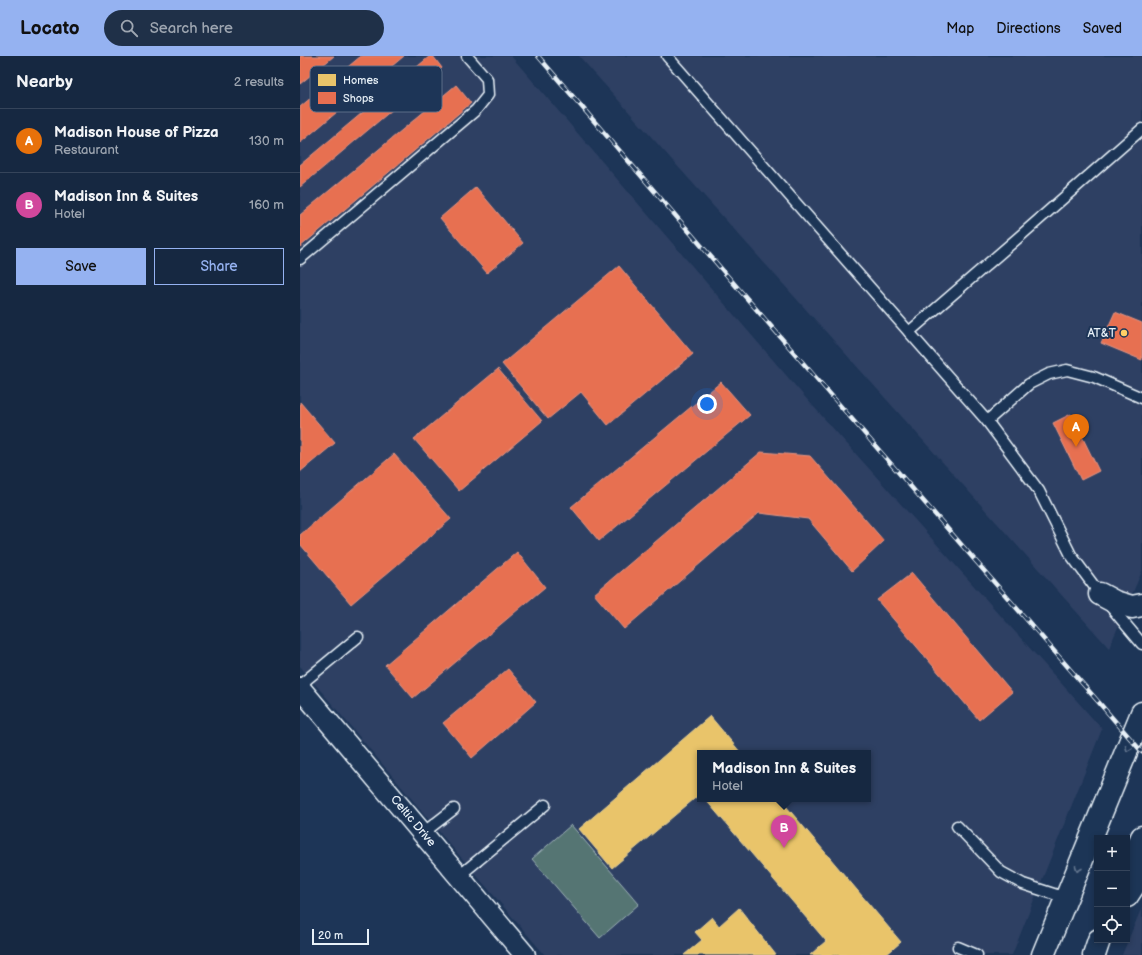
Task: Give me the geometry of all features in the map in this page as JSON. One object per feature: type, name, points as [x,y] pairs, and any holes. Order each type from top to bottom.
[{"type":"main road","points":[[1100,594],[1115,602],[1132,607],[1142,605]]},
{"type":"main road","points":[[1043,955],[1142,713]]},
{"type":"main road","points":[[1128,871],[1142,837]]},
{"type":"main road","points":[[1130,891],[1142,873]]},
{"type":"main road","points":[[1094,955],[1098,943]]},
{"type":"street","name":"Celtic Drive","points":[[300,686],[525,955]]},
{"type":"lane","points":[[300,259],[476,110],[488,96],[487,79],[467,56]]},
{"type":"lane","points":[[667,56],[987,421],[1039,491],[1071,555],[1100,594],[1142,644]]},
{"type":"lane","points":[[910,332],[1142,129]]},
{"type":"lane","points":[[987,421],[1029,384],[1049,374],[1067,370],[1094,377],[1142,398]]},
{"type":"lane","points":[[300,686],[358,637]]},
{"type":"lane","points":[[459,876],[546,805]]},
{"type":"lane","points":[[423,833],[454,808]]},
{"type":"lane","points":[[957,826],[1001,872],[1023,884],[1066,898]]},
{"type":"lane","points":[[958,947],[977,955]]},
{"type":"shaded area","points":[[300,56],[511,56],[804,396],[1102,729],[1012,955],[545,955],[300,666]]},
{"type":"shaded area","points":[[579,56],[1142,56],[1142,571],[1109,648]]},
{"type":"shaded area","points":[[1142,907],[1142,955],[1122,955],[1127,943],[1130,943],[1130,936]]},
{"type":"green space","points":[[571,825],[639,904],[600,938],[532,859]]},
{"type":"building: Homes","points":[[710,716],[738,750],[697,750],[697,797],[612,868],[579,829]]},
{"type":"building: Homes","points":[[708,802],[783,802],[901,942],[886,955],[810,955],[826,941]]},
{"type":"building: Homes","points":[[739,908],[776,955],[684,955],[702,940],[695,932],[712,917],[719,926]]},
{"type":"building: Shops","points":[[300,56],[334,56],[322,66],[310,66],[310,76],[300,84]]},
{"type":"building: Shops","points":[[361,56],[404,56],[392,66],[349,66]]},
{"type":"building: Shops","points":[[430,56],[433,56],[440,66],[418,66]]},
{"type":"building: Shops","points":[[456,85],[471,103],[300,247],[300,215],[424,112],[442,112],[442,97]]},
{"type":"building: Shops","points":[[310,99],[310,112],[337,112],[300,143],[300,107]]},
{"type":"building: Shops","points":[[363,112],[389,112],[300,187],[300,165]]},
{"type":"building: Shops","points":[[476,187],[523,243],[487,273],[440,218]]},
{"type":"building: Shops","points":[[619,266],[693,354],[608,425],[581,392],[548,419],[502,364]]},
{"type":"building: Shops","name":"AT&T","points":[[1115,312],[1142,323],[1142,360],[1101,343]]},
{"type":"building: Shops","points":[[498,369],[542,421],[459,491],[414,439]]},
{"type":"building: Shops","points":[[721,382],[750,415],[599,541],[571,507]]},
{"type":"building: Shops","points":[[300,402],[335,443],[300,472]]},
{"type":"building: Shops","points":[[1071,414],[1099,471],[1081,480],[1053,423]]},
{"type":"building: Shops","points":[[761,452],[810,456],[884,541],[852,571],[808,519],[759,513],[624,629],[594,594]]},
{"type":"building: Shops","points":[[394,454],[451,519],[351,604],[300,544],[300,535]]},
{"type":"building: Shops","points":[[517,552],[545,587],[413,698],[385,665]]},
{"type":"building: Shops","points":[[912,573],[1012,692],[979,720],[877,600]]},
{"type":"building: Shops","points":[[508,669],[536,702],[472,758],[443,723]]},
{"type":"railway","points":[[538,56],[1142,752]]},
{"type":"place","name":"AT&T","points":[[1124,333]]},
{"type":"place","name":"Madison House of Pizza","points":[[1076,447]]},
{"type":"place","name":"Madison Inn & Suites","points":[[784,848]]}]
